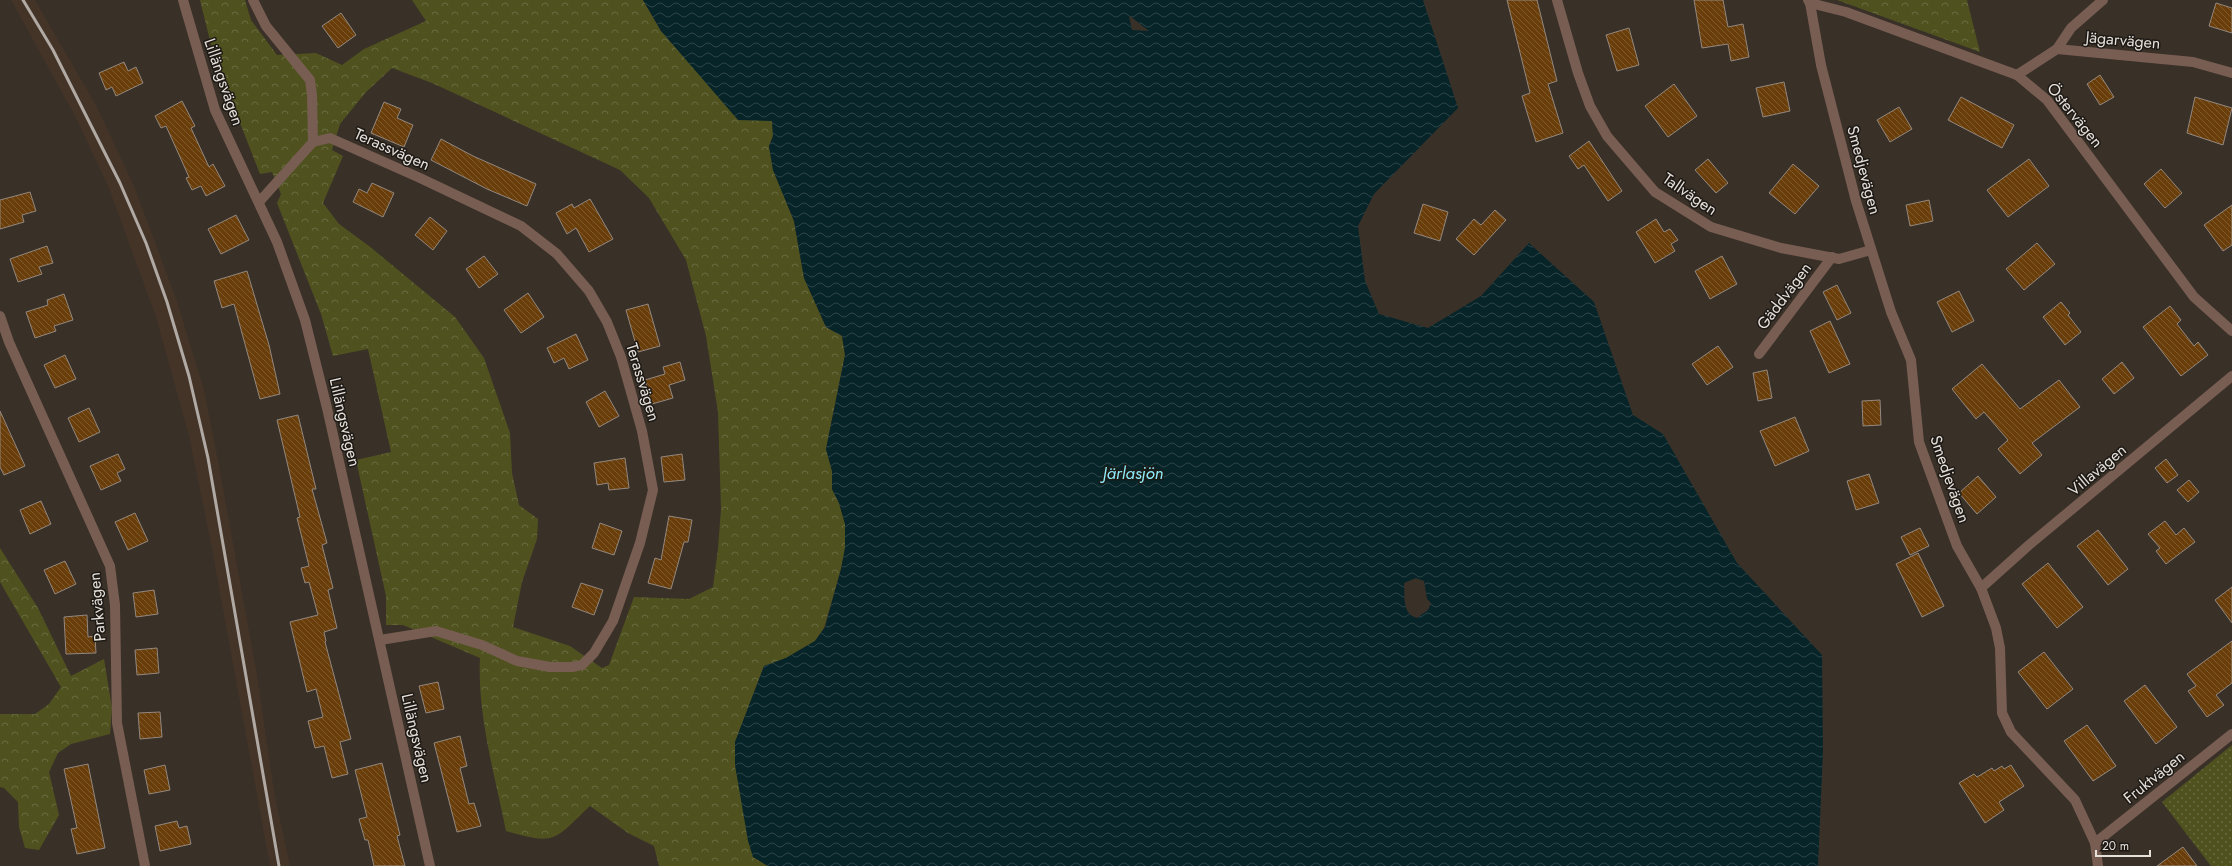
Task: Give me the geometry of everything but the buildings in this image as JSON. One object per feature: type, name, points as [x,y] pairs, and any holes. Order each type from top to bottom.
[{"type":"street","name":"Lillängsvägen","points":[[183,0],[215,110],[277,242],[305,320],[380,640],[430,866]]},
{"type":"street","points":[[253,0],[266,26],[310,80],[312,96],[313,142],[259,202]]},
{"type":"street","name":"Tallvägen","points":[[1557,0],[1578,73],[1590,106],[1608,136],[1655,192],[1711,227],[1782,248],[1839,259],[1871,250]]},
{"type":"street","points":[[2017,75],[2057,49],[2071,28],[2103,0]]},
{"type":"street","name":"Östervägen","points":[[1809,2],[1846,12],[2017,75],[2047,100],[2194,297],[2232,331]]},
{"type":"street","name":"Smedjevägen","points":[[1809,2],[1821,65],[1856,201],[1891,312],[1912,360],[1919,442],[1958,546],[1981,588],[1996,628],[2000,648],[2002,713],[2011,732],[2075,800],[2095,843],[2098,866]]},
{"type":"street","name":"Jägarvägen","points":[[2057,49],[2193,62],[2232,73]]},
{"type":"street","name":"Terassvägen","points":[[313,142],[330,138],[420,178],[521,226],[557,254],[589,291],[607,322],[621,357],[642,431],[653,490],[640,543],[614,621],[594,653],[582,665],[572,667],[550,667],[517,661],[482,645],[436,631],[380,640]]},
{"type":"street","name":"Gäddvägen","points":[[1759,354],[1832,257]]},
{"type":"street","name":"Parkvägen","points":[[0,316],[9,342],[110,566],[115,605],[117,723],[145,866]]},
{"type":"street","name":"Villavägen","points":[[1981,588],[2029,545],[2232,376]]},
{"type":"street","name":"Fruktvägen","points":[[2095,843],[2232,734]]},
{"type":"shaded area","points":[[11,0],[35,0],[97,107],[134,186],[177,301],[204,390],[257,675],[274,791],[290,866],[270,866],[211,544],[189,436],[156,317],[108,186],[75,116]]},
{"type":"green space","points":[[200,0],[245,0],[251,20],[277,55],[316,53],[342,65],[364,49],[426,21],[412,0],[643,0],[661,31],[772,121],[773,136],[769,146],[773,170],[794,221],[804,278],[826,327],[842,336],[845,355],[826,449],[832,471],[832,489],[839,503],[845,524],[845,548],[841,569],[824,628],[815,641],[786,658],[764,666],[735,742],[735,765],[753,857],[768,866],[659,866],[654,846],[628,833],[590,806],[561,833],[553,837],[545,839],[535,838],[506,831],[484,723],[481,701],[480,658],[403,625],[386,625],[386,596],[356,460],[391,452],[368,349],[333,356],[321,314],[277,203],[281,194],[272,172],[260,174],[214,57]],"holes":[[[392,68],[432,83],[620,170],[649,198],[686,260],[706,336],[718,412],[721,509],[713,587],[689,599],[634,597],[609,665],[602,668],[570,646],[513,627],[522,582],[537,539],[538,519],[519,505],[512,473],[510,433],[484,358],[455,317],[369,246],[339,224],[323,203],[343,156],[332,150],[340,124],[366,92]]]},
{"type":"green space","points":[[1837,0],[1967,0],[1980,52]]},
{"type":"green space","points":[[0,548],[38,608],[71,676],[104,659],[112,708],[110,734],[71,744],[58,753],[49,772],[59,815],[39,850],[25,848],[19,827],[18,802],[4,788],[0,787],[0,714],[35,714],[49,704],[61,687],[0,582]]},
{"type":"green space","points":[[2232,745],[2232,866],[2211,866],[2162,802]]},
{"type":"water","name":"Järlasjön","points":[[643,0],[1423,0],[1458,108],[1374,194],[1358,226],[1365,281],[1379,314],[1428,328],[1481,296],[1529,243],[1594,302],[1633,415],[1663,434],[1737,563],[1822,655],[1823,751],[1818,866],[768,866],[753,857],[748,841],[735,765],[735,742],[764,666],[786,658],[815,641],[825,627],[841,569],[845,548],[845,524],[839,503],[832,489],[832,471],[826,449],[845,355],[842,336],[826,327],[804,278],[794,221],[773,170],[769,146],[773,136],[772,121],[738,120],[661,31]],"holes":[[[1130,16],[1149,31],[1132,30]],[[1416,578],[1424,581],[1427,599],[1431,603],[1428,610],[1417,618],[1409,613],[1405,604],[1404,583]]]},
{"type":"railway","points":[[23,0],[53,50],[120,183],[146,243],[167,302],[189,376],[208,458],[279,866]]}]
